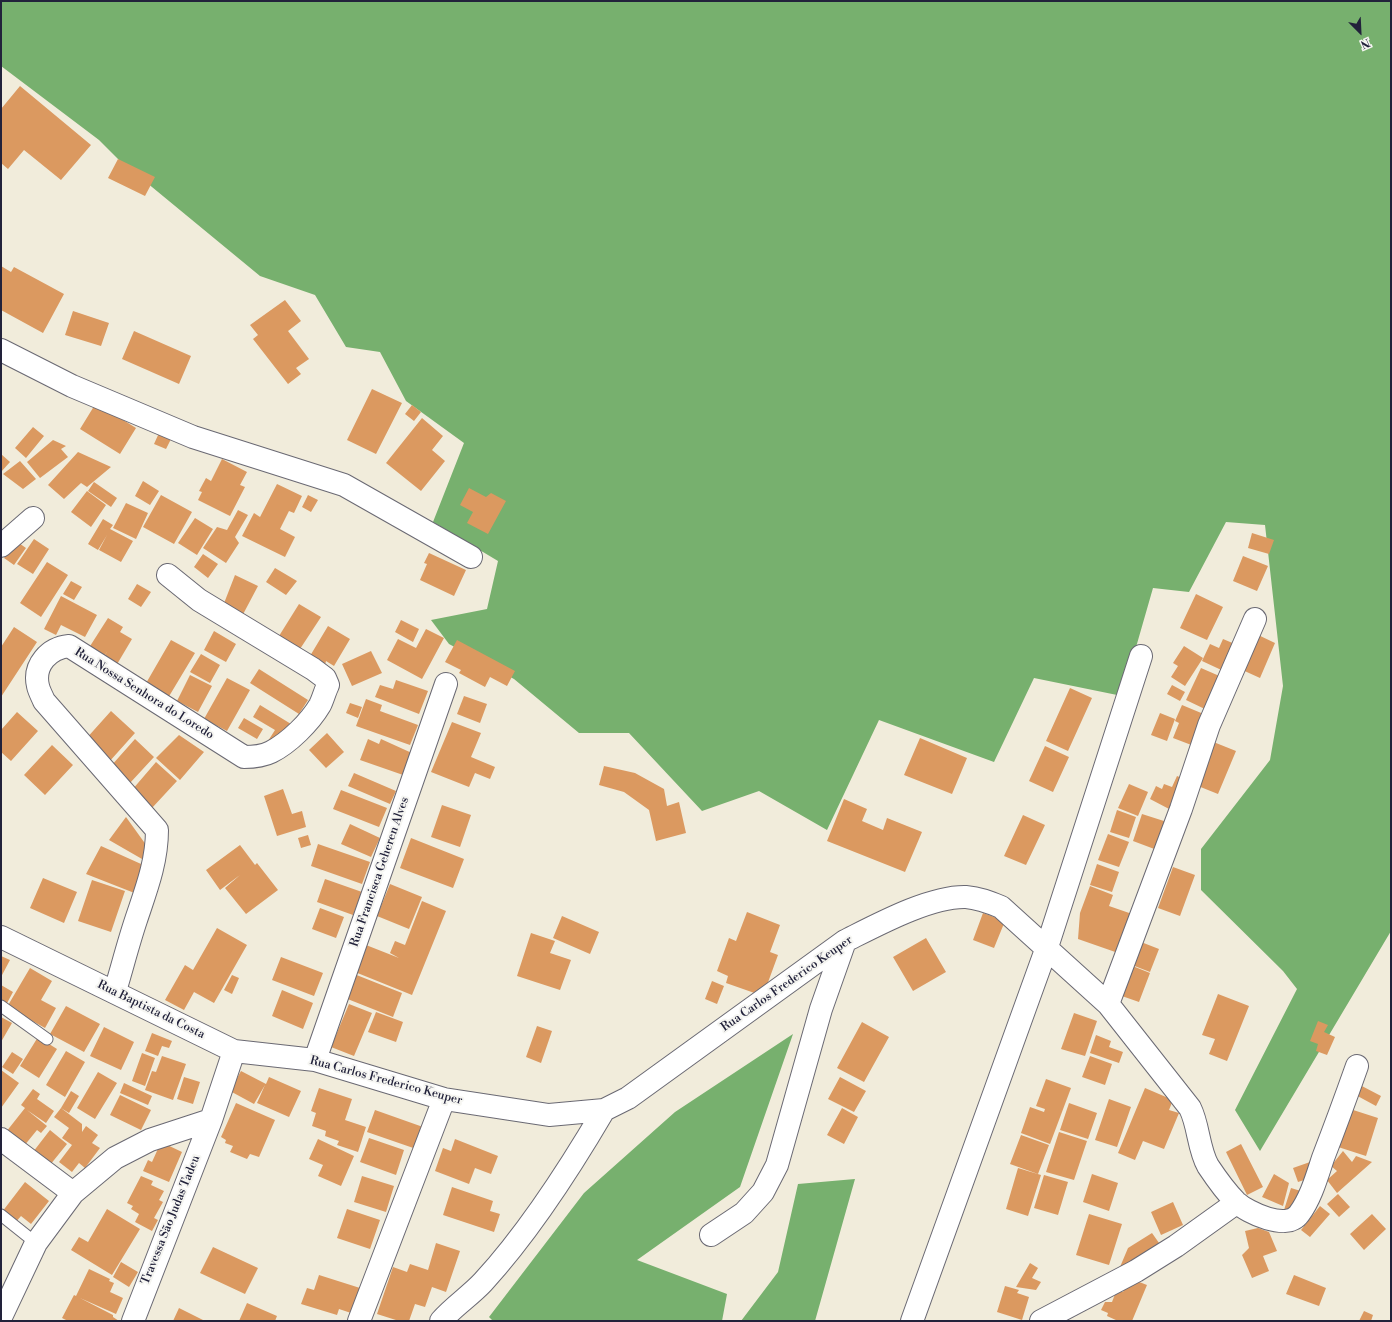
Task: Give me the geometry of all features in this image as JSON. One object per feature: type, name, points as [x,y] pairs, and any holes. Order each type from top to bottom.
[{"type":"street","points":[[1,350],[72,386],[193,437],[344,485],[471,557]]},
{"type":"street","points":[[1,546],[33,518]]},
{"type":"street","name":"Rua Nossa Senhora do Loredo","points":[[115,991],[136,920],[150,884],[157,843],[157,830],[44,701],[37,686],[38,667],[45,657],[58,647],[69,646],[244,757],[255,757],[271,753],[284,743],[304,725],[320,705],[328,685],[325,678],[313,669],[199,600],[168,575]]},
{"type":"street","points":[[1108,1004],[1181,809],[1209,725],[1255,619]]},
{"type":"street","points":[[912,1321],[1047,947],[1141,656]]},
{"type":"street","name":"Rua Francisca Geheren Alves","points":[[315,1060],[446,684]]},
{"type":"street","name":"Rua Carlos Frederico Keuper","points":[[234,1051],[315,1060],[444,1099],[549,1114],[604,1110],[628,1098],[845,941],[881,922],[913,909],[946,899],[965,897],[986,900],[1001,908],[1047,947],[1108,1004],[1190,1108],[1195,1118],[1207,1164],[1236,1203],[1246,1210],[1268,1219],[1282,1221],[1292,1219],[1299,1215],[1312,1188],[1357,1066]]},
{"type":"street","name":"Rua Baptista da Costa","points":[[1,937],[115,991],[234,1051]]},
{"type":"street","points":[[711,1235],[744,1213],[763,1192],[777,1165],[821,1009],[845,941]]},
{"type":"street","points":[[1,1317],[36,1243],[73,1193],[121,1155],[150,1140],[211,1120],[234,1051]]},
{"type":"street","points":[[359,1321],[444,1099]]},
{"type":"street","points":[[441,1321],[452,1308],[482,1283],[515,1242],[577,1156],[604,1110]]},
{"type":"street","name":"Travessa São Judas Tadeu","points":[[133,1321],[211,1120]]},
{"type":"street","points":[[1,1139],[73,1193]]},
{"type":"street","points":[[1041,1321],[1136,1271],[1176,1246],[1236,1203]]},
{"type":"lane","points":[[1,1006],[48,1039]]},
{"type":"lane","points":[[1,1215],[36,1243]]},
{"type":"green space","points":[[1,1],[1391,1],[1391,931],[1260,1151],[1235,1110],[1297,989],[1283,971],[1201,890],[1201,849],[1270,760],[1283,686],[1265,525],[1226,522],[1189,592],[1153,588],[1122,696],[1034,678],[994,762],[879,720],[827,830],[759,791],[702,811],[629,733],[579,733],[514,679],[449,644],[431,620],[487,609],[498,561],[433,522],[464,443],[406,401],[380,352],[346,347],[315,295],[260,276],[118,159],[99,140],[1,66]]},
{"type":"green space","points":[[793,1034],[740,1187],[637,1260],[727,1294],[722,1321],[493,1321],[489,1317],[584,1193],[675,1112]]},
{"type":"green space","points":[[855,1179],[815,1321],[741,1321],[778,1272],[798,1184]]},
{"type":"building","points":[[20,86],[91,145],[61,180],[24,150],[8,169],[1,163],[1,109]]},
{"type":"building","points":[[118,159],[155,177],[145,196],[108,178]]},
{"type":"building","points":[[1,266],[11,272],[14,267],[64,294],[43,333],[1,310]]},
{"type":"building","points":[[285,300],[301,321],[288,331],[309,359],[296,368],[301,374],[288,384],[253,339],[258,335],[250,325]]},
{"type":"building","points":[[73,311],[109,323],[101,346],[65,335]]},
{"type":"building","points":[[134,331],[191,356],[179,384],[122,359]]},
{"type":"building","points":[[372,389],[402,403],[376,454],[347,440]]},
{"type":"building","points":[[96,403],[136,428],[120,454],[80,429]]},
{"type":"building","points":[[412,405],[421,412],[414,421],[405,414]]},
{"type":"building","points":[[422,418],[443,436],[432,450],[445,461],[421,491],[386,463]]},
{"type":"building","points":[[33,427],[44,436],[26,458],[15,448]]},
{"type":"building","points":[[159,433],[171,439],[166,449],[154,444]]},
{"type":"building","points":[[53,440],[66,446],[61,449],[68,457],[40,478],[27,462]]},
{"type":"building","points":[[78,452],[111,467],[87,487],[81,483],[64,499],[48,485]]},
{"type":"building","points":[[1,454],[10,462],[1,472]]},
{"type":"building","points":[[222,459],[247,472],[240,485],[245,487],[230,516],[198,500],[202,492],[199,491],[206,478],[211,481]]},
{"type":"building","points":[[20,461],[36,479],[23,489],[3,474]]},
{"type":"building","points":[[143,481],[159,491],[150,505],[135,496]]},
{"type":"building","points":[[94,482],[117,498],[111,507],[88,491]]},
{"type":"building","points":[[277,484],[302,496],[294,513],[289,511],[280,529],[295,537],[285,557],[242,536],[254,513],[260,517]]},
{"type":"building","points":[[469,488],[486,497],[491,493],[506,501],[488,534],[467,523],[473,512],[460,505]]},
{"type":"building","points":[[87,491],[106,505],[91,527],[71,512]]},
{"type":"building","points":[[161,495],[192,512],[174,544],[143,527]]},
{"type":"building","points":[[308,495],[318,500],[311,512],[302,507]]},
{"type":"building","points":[[126,503],[148,513],[136,539],[113,528]]},
{"type":"building","points":[[238,510],[248,515],[235,537],[239,543],[226,563],[203,548],[217,527],[227,530]]},
{"type":"building","points":[[195,518],[213,529],[197,555],[178,543]]},
{"type":"building","points":[[103,519],[113,525],[110,529],[133,541],[121,562],[99,550],[107,535],[98,550],[88,544]]},
{"type":"building","points":[[1252,533],[1274,540],[1269,554],[1248,548]]},
{"type":"building","points":[[34,539],[49,549],[33,574],[17,564]]},
{"type":"building","points":[[16,541],[26,548],[14,565],[4,558]]},
{"type":"building","points":[[429,553],[466,570],[454,596],[420,580],[427,564],[424,563]]},
{"type":"building","points":[[203,554],[218,564],[208,578],[194,567]]},
{"type":"building","points":[[1243,556],[1268,566],[1257,591],[1233,581]]},
{"type":"building","points":[[47,562],[68,575],[41,617],[20,603]]},
{"type":"building","points":[[275,568],[297,581],[286,595],[266,582]]},
{"type":"building","points":[[235,575],[258,586],[240,620],[221,611]]},
{"type":"building","points":[[71,581],[82,587],[74,600],[63,594]]},
{"type":"building","points":[[137,584],[151,592],[141,607],[128,599]]},
{"type":"building","points":[[1196,594],[1223,607],[1207,640],[1180,628]]},
{"type":"building","points":[[61,596],[97,615],[85,637],[61,625],[56,635],[44,629]]},
{"type":"building","points":[[299,604],[321,617],[300,649],[279,636]]},
{"type":"building","points":[[108,618],[123,627],[120,632],[132,639],[113,671],[100,664],[108,650],[100,663],[85,654]]},
{"type":"building","points":[[401,620],[419,629],[413,642],[395,632]]},
{"type":"building","points":[[328,626],[350,639],[334,666],[326,661],[325,665],[310,656]]},
{"type":"building","points":[[14,627],[37,642],[1,697],[1,647]]},
{"type":"building","points":[[426,629],[444,638],[422,679],[387,660],[398,639],[416,648]]},
{"type":"building","points":[[214,631],[236,644],[226,662],[204,650]]},
{"type":"building","points":[[1254,633],[1275,643],[1260,678],[1238,668]]},
{"type":"building","points":[[1223,639],[1242,647],[1230,674],[1202,661],[1210,644],[1219,648]]},
{"type":"building","points":[[171,640],[195,653],[168,698],[145,685]]},
{"type":"building","points":[[457,640],[515,671],[507,686],[490,677],[485,687],[459,673],[461,670],[445,662]]},
{"type":"building","points":[[1184,646],[1203,658],[1185,686],[1171,677],[1178,666],[1173,663]]},
{"type":"building","points":[[371,651],[382,673],[352,686],[342,664]]},
{"type":"building","points":[[201,654],[220,665],[210,683],[190,672]]},
{"type":"building","points":[[1201,668],[1224,678],[1209,711],[1186,700]]},
{"type":"building","points":[[259,669],[308,700],[299,714],[250,683]]},
{"type":"building","points":[[190,675],[212,686],[198,712],[177,701]]},
{"type":"building","points":[[227,678],[250,690],[227,731],[204,719]]},
{"type":"building","points":[[396,680],[428,691],[419,714],[375,697],[380,685],[393,689]]},
{"type":"building","points":[[1172,685],[1185,692],[1180,701],[1167,694]]},
{"type":"building","points":[[1070,688],[1092,698],[1068,751],[1046,741]]},
{"type":"building","points":[[464,696],[487,704],[480,723],[457,714]]},
{"type":"building","points":[[366,699],[382,705],[380,711],[418,725],[410,745],[356,726]]},
{"type":"building","points":[[350,703],[362,707],[358,718],[346,713]]},
{"type":"building","points":[[260,705],[291,724],[277,747],[268,741],[275,730],[253,717]]},
{"type":"building","points":[[1182,705],[1206,715],[1194,746],[1173,738],[1179,723],[1175,721]]},
{"type":"building","points":[[111,711],[135,733],[109,762],[85,740]]},
{"type":"building","points":[[17,712],[38,731],[11,761],[1,752],[1,730]]},
{"type":"building","points":[[1160,713],[1175,719],[1167,741],[1151,735]]},
{"type":"building","points":[[244,718],[263,729],[257,739],[238,728]]},
{"type":"building","points":[[452,722],[481,733],[471,757],[495,767],[490,779],[475,773],[469,787],[431,772]]},
{"type":"building","points":[[327,733],[344,752],[326,768],[309,750]]},
{"type":"building","points":[[179,735],[204,752],[180,780],[156,758]]},
{"type":"building","points":[[920,738],[967,758],[952,794],[904,775]]},
{"type":"building","points":[[135,739],[154,757],[130,783],[111,766]]},
{"type":"building","points":[[368,739],[379,744],[381,739],[414,754],[406,776],[360,760]]},
{"type":"building","points":[[1211,741],[1236,751],[1218,794],[1193,784]]},
{"type":"building","points":[[52,745],[73,765],[45,795],[24,775]]},
{"type":"building","points":[[1045,746],[1069,757],[1053,792],[1029,781]]},
{"type":"building","points":[[156,762],[177,781],[152,808],[132,790]]},
{"type":"building","points":[[604,766],[635,773],[664,789],[667,806],[679,802],[686,833],[656,841],[649,810],[624,792],[599,785]]},
{"type":"building","points":[[354,773],[396,791],[390,804],[348,786]]},
{"type":"building","points":[[1177,776],[1184,779],[1171,810],[1150,799],[1156,786],[1162,789],[1164,784],[1172,787]]},
{"type":"building","points":[[1129,784],[1148,792],[1138,816],[1118,808]]},
{"type":"building","points":[[283,789],[292,814],[302,811],[306,827],[277,836],[264,796]]},
{"type":"building","points":[[341,790],[387,808],[379,827],[333,809]]},
{"type":"building","points":[[844,799],[867,809],[862,821],[883,830],[887,818],[922,832],[905,872],[827,841]]},
{"type":"building","points":[[442,805],[471,815],[460,847],[431,837]]},
{"type":"building","points":[[1117,810],[1136,817],[1129,838],[1110,832]]},
{"type":"building","points":[[1142,814],[1167,822],[1157,850],[1133,841]]},
{"type":"building","points":[[1023,815],[1045,825],[1026,865],[1004,856]]},
{"type":"building","points":[[126,817],[149,849],[142,859],[109,840]]},
{"type":"building","points":[[350,824],[380,838],[371,857],[341,844]]},
{"type":"building","points":[[1108,834],[1129,842],[1119,867],[1098,860]]},
{"type":"building","points":[[308,835],[311,845],[301,848],[298,838]]},
{"type":"building","points":[[411,838],[464,859],[453,888],[400,868]]},
{"type":"building","points":[[318,844],[370,862],[362,884],[311,866]]},
{"type":"building","points":[[240,845],[255,865],[257,863],[278,890],[246,914],[225,888],[240,875],[220,890],[206,870]]},
{"type":"building","points":[[101,846],[150,868],[137,894],[86,874]]},
{"type":"building","points":[[1097,864],[1119,872],[1112,892],[1090,885]]},
{"type":"building","points":[[1173,867],[1195,875],[1180,916],[1158,908]]},
{"type":"building","points":[[43,878],[77,892],[64,923],[30,908]]},
{"type":"building","points":[[325,879],[362,892],[353,915],[317,902]]},
{"type":"building","points":[[92,880],[125,891],[111,932],[78,921]]},
{"type":"building","points":[[390,884],[422,897],[409,929],[377,916]]},
{"type":"building","points":[[1090,886],[1113,895],[1109,906],[1135,915],[1121,954],[1078,939],[1080,913]]},
{"type":"building","points":[[422,901],[446,911],[412,995],[355,972],[366,945],[399,958],[390,953],[395,941],[405,945]]},
{"type":"building","points":[[320,908],[344,917],[336,938],[312,929]]},
{"type":"building","points":[[747,912],[780,925],[770,952],[778,955],[763,996],[726,983],[728,976],[717,971],[729,938],[736,941]]},
{"type":"building","points":[[983,913],[1005,921],[994,948],[973,940]]},
{"type":"building","points":[[562,916],[599,932],[590,954],[553,938]]},
{"type":"building","points":[[217,928],[247,945],[214,1003],[194,992],[184,1010],[165,1000],[185,965],[193,970]]},
{"type":"building","points":[[531,933],[555,941],[550,953],[571,960],[560,990],[517,976]]},
{"type":"building","points":[[926,938],[946,972],[913,991],[893,957]]},
{"type":"building","points":[[1141,942],[1159,949],[1150,972],[1132,965]]},
{"type":"building","points":[[1,956],[10,960],[1,977]]},
{"type":"building","points":[[281,957],[323,973],[314,996],[272,980]]},
{"type":"building","points":[[1130,965],[1150,973],[1139,1002],[1119,995]]},
{"type":"building","points":[[30,968],[52,981],[41,1000],[56,1008],[45,1028],[7,1007]]},
{"type":"building","points":[[354,974],[402,993],[393,1017],[345,998]]},
{"type":"building","points":[[232,975],[239,978],[232,994],[224,990]]},
{"type":"building","points":[[712,981],[724,986],[717,1004],[705,999]]},
{"type":"building","points":[[1,985],[13,992],[6,1005],[1,1002]]},
{"type":"building","points":[[282,990],[313,1003],[303,1029],[272,1016]]},
{"type":"building","points":[[1218,994],[1249,1006],[1227,1061],[1209,1054],[1215,1039],[1202,1035]]},
{"type":"building","points":[[349,1004],[372,1013],[354,1056],[331,1047]]},
{"type":"building","points":[[66,1006],[100,1024],[84,1052],[50,1034]]},
{"type":"building","points":[[376,1012],[403,1022],[396,1042],[368,1032]]},
{"type":"building","points":[[1074,1013],[1097,1021],[1085,1056],[1061,1049]]},
{"type":"building","points":[[1,1017],[12,1023],[1,1042]]},
{"type":"building","points":[[1318,1021],[1328,1025],[1324,1032],[1335,1037],[1327,1055],[1316,1051],[1318,1044],[1310,1041]]},
{"type":"building","points":[[862,1022],[889,1037],[864,1082],[837,1068]]},
{"type":"building","points":[[537,1026],[552,1031],[541,1063],[526,1057]]},
{"type":"building","points":[[104,1027],[134,1042],[121,1070],[90,1056]]},
{"type":"building","points":[[152,1033],[172,1041],[169,1048],[162,1046],[158,1056],[145,1051]]},
{"type":"building","points":[[1096,1035],[1111,1041],[1109,1047],[1123,1052],[1119,1063],[1090,1053]]},
{"type":"building","points":[[38,1037],[57,1049],[39,1078],[20,1066]]},
{"type":"building","points":[[66,1051],[85,1062],[65,1097],[46,1085]]},
{"type":"building","points":[[12,1052],[23,1059],[13,1074],[2,1067]]},
{"type":"building","points":[[142,1053],[155,1058],[145,1086],[132,1081]]},
{"type":"building","points":[[162,1056],[186,1064],[173,1100],[145,1090],[152,1071],[156,1072]]},
{"type":"building","points":[[1090,1056],[1112,1064],[1105,1085],[1082,1077]]},
{"type":"building","points":[[1,1070],[19,1083],[1,1108]]},
{"type":"building","points":[[241,1071],[266,1084],[269,1077],[301,1091],[289,1117],[257,1103],[265,1085],[254,1104],[230,1091]]},
{"type":"building","points":[[98,1072],[117,1083],[95,1119],[77,1108]]},
{"type":"building","points":[[184,1077],[200,1082],[193,1104],[177,1099]]},
{"type":"building","points":[[840,1077],[866,1091],[854,1112],[828,1099]]},
{"type":"building","points":[[1046,1079],[1071,1088],[1050,1144],[1021,1133],[1030,1107],[1044,1112],[1045,1109],[1036,1106]]},
{"type":"building","points":[[124,1083],[152,1096],[148,1105],[120,1093]]},
{"type":"building","points":[[1358,1084],[1381,1096],[1376,1106],[1352,1093]]},
{"type":"building","points":[[319,1088],[352,1099],[345,1120],[366,1127],[358,1152],[337,1145],[339,1141],[325,1136],[326,1131],[312,1126],[316,1113],[311,1111]]},
{"type":"building","points":[[1145,1088],[1173,1100],[1169,1110],[1179,1113],[1164,1149],[1143,1141],[1135,1160],[1118,1153]]},
{"type":"building","points":[[33,1089],[40,1094],[37,1099],[54,1111],[46,1123],[27,1110],[47,1126],[41,1133],[37,1130],[24,1146],[6,1132],[25,1108],[21,1105]]},
{"type":"building","points":[[71,1091],[79,1096],[69,1113],[61,1108]]},
{"type":"building","points":[[120,1095],[151,1110],[141,1130],[110,1115]]},
{"type":"building","points":[[1109,1099],[1131,1107],[1117,1147],[1095,1140]]},
{"type":"building","points":[[236,1103],[275,1120],[259,1157],[250,1154],[247,1159],[230,1152],[233,1146],[225,1143],[226,1140],[221,1137]]},
{"type":"building","points":[[1069,1103],[1097,1113],[1088,1139],[1060,1130]]},
{"type":"building","points":[[61,1108],[82,1124],[82,1132],[86,1126],[98,1135],[92,1143],[100,1148],[85,1168],[79,1163],[72,1172],[59,1162],[72,1145],[62,1138],[69,1128],[54,1117]]},
{"type":"building","points":[[842,1108],[858,1117],[844,1144],[827,1135]]},
{"type":"building","points":[[1347,1108],[1378,1118],[1366,1156],[1335,1146]]},
{"type":"building","points":[[375,1110],[423,1127],[422,1151],[367,1132]]},
{"type":"building","points":[[50,1130],[67,1144],[50,1165],[33,1152]]},
{"type":"building","points":[[1059,1132],[1087,1141],[1074,1180],[1046,1172]]},
{"type":"building","points":[[1021,1135],[1049,1145],[1038,1174],[1010,1164]]},
{"type":"building","points":[[369,1138],[404,1150],[396,1175],[360,1162]]},
{"type":"building","points":[[318,1139],[354,1156],[341,1186],[318,1176],[323,1165],[309,1159]]},
{"type":"building","points":[[455,1139],[498,1156],[491,1174],[475,1168],[469,1184],[435,1171],[443,1148],[451,1151]]},
{"type":"building","points":[[161,1142],[182,1152],[169,1182],[143,1171],[148,1160],[152,1162]]},
{"type":"building","points":[[1241,1144],[1263,1187],[1247,1195],[1226,1152]]},
{"type":"building","points":[[1343,1151],[1352,1162],[1356,1156],[1372,1162],[1337,1193],[1327,1180],[1337,1171],[1331,1166]]},
{"type":"building","points":[[1310,1162],[1310,1178],[1298,1182],[1293,1168]]},
{"type":"building","points":[[1018,1168],[1041,1175],[1028,1216],[1006,1209]]},
{"type":"building","points":[[1092,1174],[1118,1183],[1109,1211],[1083,1202]]},
{"type":"building","points":[[1274,1174],[1289,1183],[1283,1206],[1262,1197]]},
{"type":"building","points":[[1044,1175],[1068,1182],[1058,1215],[1034,1208]]},
{"type":"building","points":[[141,1176],[153,1181],[151,1185],[164,1191],[159,1200],[163,1202],[154,1218],[158,1220],[152,1231],[135,1222],[139,1214],[131,1209],[133,1206],[127,1203]]},
{"type":"building","points":[[362,1176],[394,1186],[386,1212],[354,1202]]},
{"type":"building","points":[[25,1182],[49,1201],[31,1224],[21,1216],[15,1223],[2,1212]]},
{"type":"building","points":[[452,1187],[493,1201],[490,1211],[500,1214],[494,1232],[443,1215]]},
{"type":"building","points":[[1291,1188],[1304,1192],[1297,1213],[1284,1210]]},
{"type":"building","points":[[1338,1194],[1350,1207],[1339,1217],[1327,1204]]},
{"type":"building","points":[[1173,1202],[1183,1225],[1161,1235],[1151,1212]]},
{"type":"building","points":[[1320,1206],[1330,1214],[1310,1237],[1301,1230]]},
{"type":"building","points":[[107,1209],[140,1229],[112,1275],[71,1250],[79,1237],[88,1242]]},
{"type":"building","points":[[347,1209],[380,1220],[370,1249],[337,1238]]},
{"type":"building","points":[[1089,1214],[1122,1224],[1109,1265],[1076,1255]]},
{"type":"building","points":[[1372,1214],[1386,1229],[1364,1250],[1350,1234]]},
{"type":"building","points":[[1258,1228],[1269,1232],[1277,1251],[1263,1256],[1269,1271],[1252,1278],[1242,1255],[1249,1248],[1245,1231]]},
{"type":"building","points":[[1152,1233],[1164,1250],[1120,1267],[1128,1248]]},
{"type":"building","points":[[436,1243],[460,1251],[446,1292],[432,1287],[425,1307],[415,1304],[409,1321],[399,1321],[377,1314],[393,1267],[407,1272],[410,1264],[428,1270]]},
{"type":"building","points":[[213,1247],[258,1268],[245,1294],[200,1273]]},
{"type":"building","points":[[121,1262],[138,1272],[129,1287],[113,1277]]},
{"type":"building","points":[[1030,1263],[1038,1268],[1032,1278],[1041,1282],[1036,1290],[1016,1287]]},
{"type":"building","points":[[89,1269],[110,1279],[109,1281],[114,1283],[110,1292],[123,1298],[116,1314],[80,1298],[113,1315],[113,1317],[119,1321],[68,1321],[62,1318],[74,1295],[76,1296]]},
{"type":"building","points":[[319,1275],[360,1288],[351,1313],[339,1309],[337,1315],[301,1304],[307,1288],[314,1290]]},
{"type":"building","points":[[1294,1275],[1326,1288],[1319,1306],[1286,1294]]},
{"type":"building","points":[[1129,1278],[1147,1285],[1132,1321],[1118,1321],[1107,1316],[1108,1313],[1101,1310],[1105,1302],[1112,1302],[1117,1289],[1123,1292]]},
{"type":"building","points":[[1005,1286],[1019,1290],[1017,1293],[1029,1297],[1022,1320],[997,1312]]},
{"type":"building","points":[[247,1303],[277,1316],[275,1321],[239,1321]]},
{"type":"building","points":[[179,1308],[205,1321],[173,1321]]},
{"type":"building","points":[[1364,1311],[1373,1315],[1371,1321],[1359,1321]]}]
